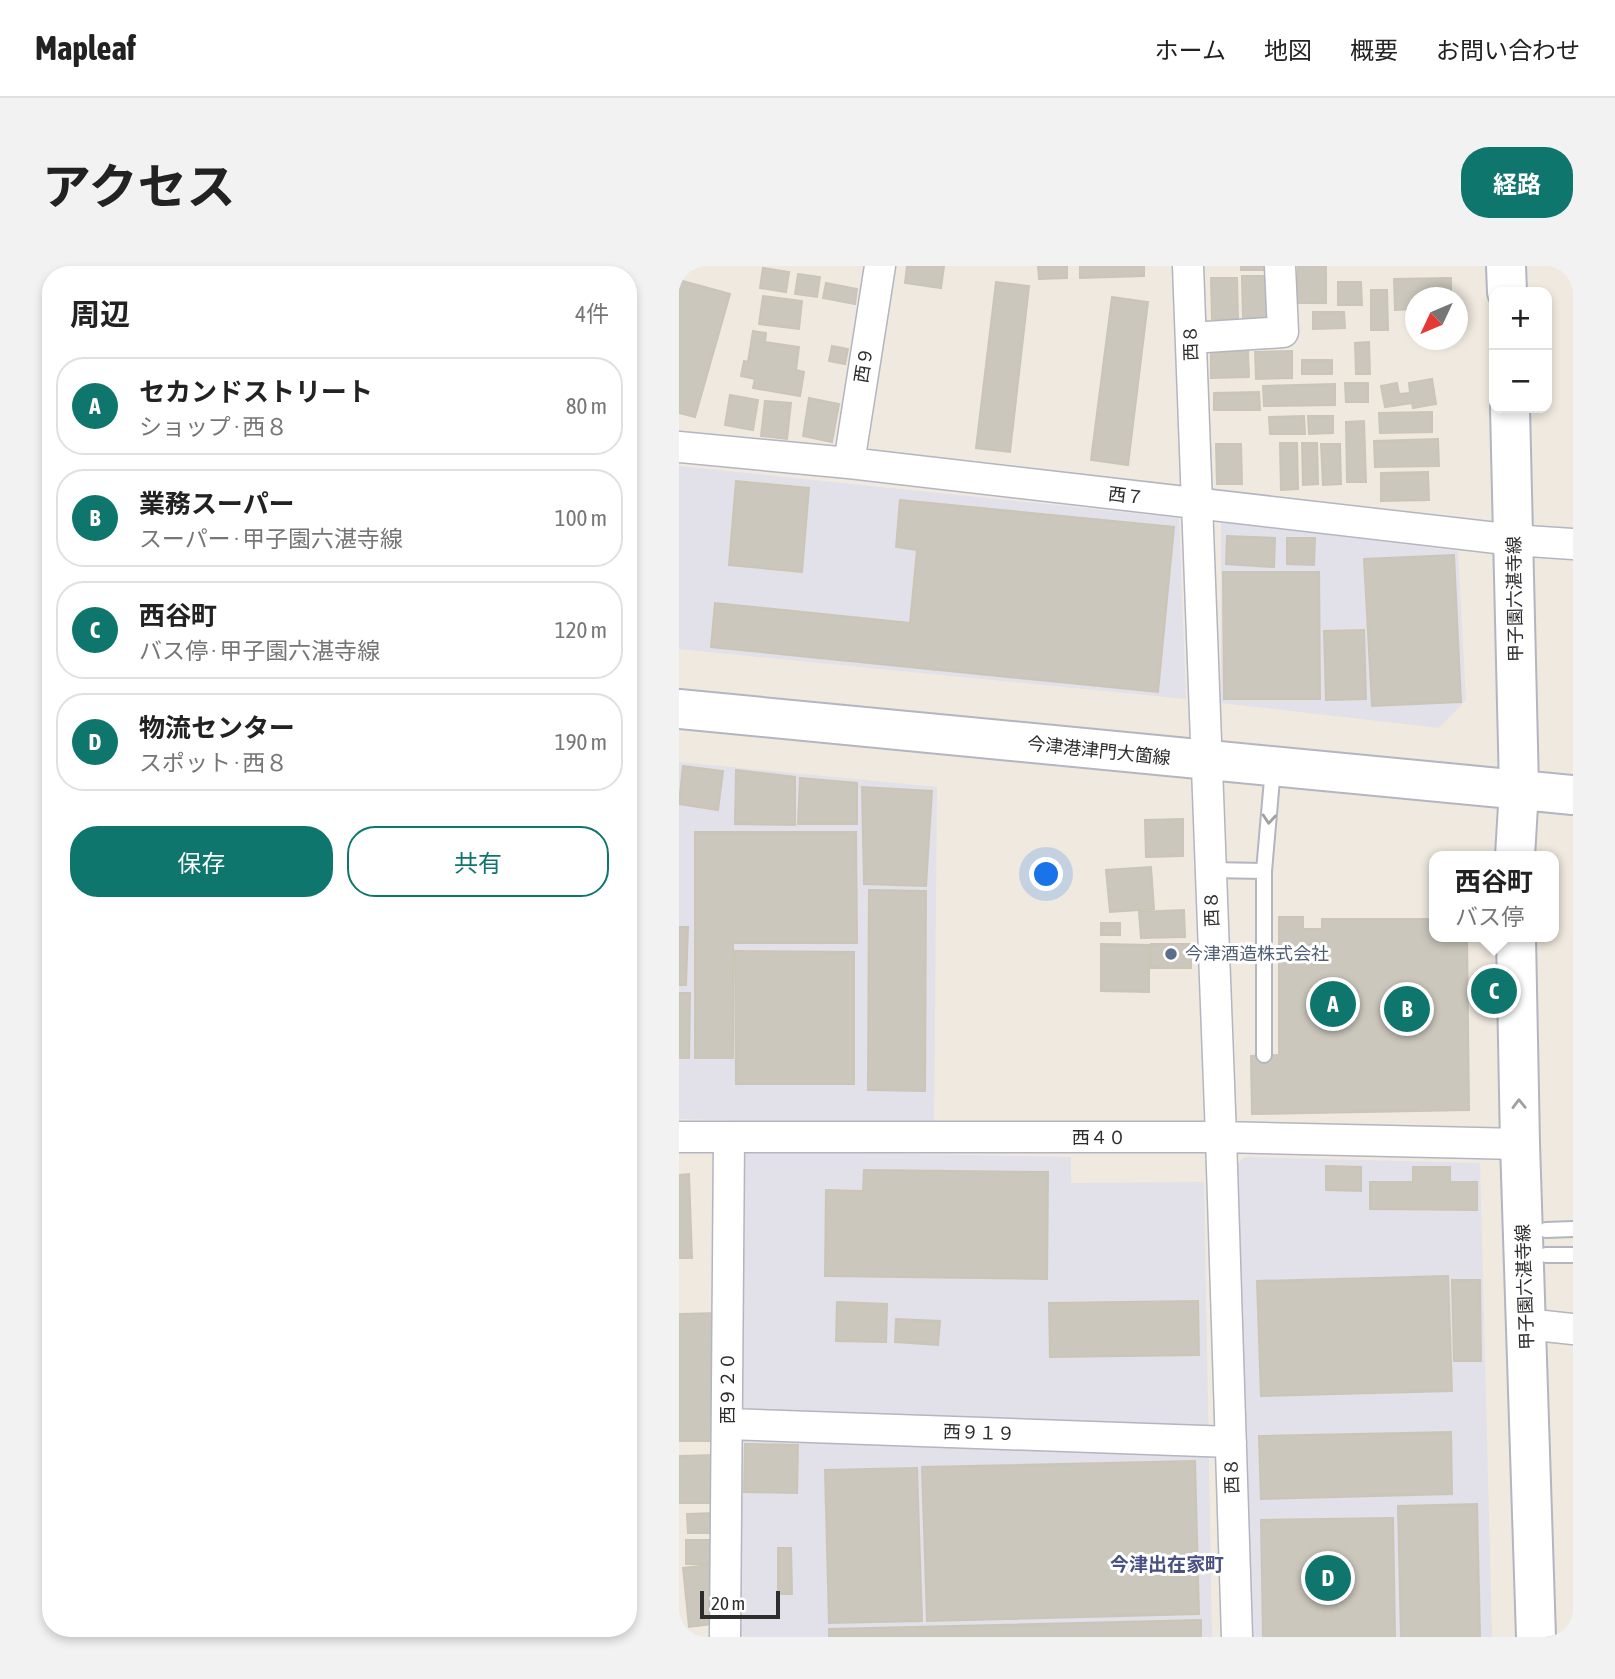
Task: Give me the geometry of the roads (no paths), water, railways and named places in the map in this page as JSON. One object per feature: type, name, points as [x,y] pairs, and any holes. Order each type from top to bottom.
[{"type":"main road","points":[[1506,266],[1507,287]]},
{"type":"main road","name":"甲子園六湛寺線","points":[[1510,413],[1519,789],[1515,851]]},
{"type":"main road","name":"今津港津門大箇線","points":[[679,709],[1573,795]]},
{"type":"main road","name":"甲子園六湛寺線","points":[[1519,789],[1536,851]]},
{"type":"main road","name":"甲子園六湛寺線","points":[[1516,942],[1520,1144],[1549,1327],[1557,1637]]},
{"type":"main road","name":"甲子園六湛寺線","points":[[1536,1637],[1549,1327],[1559,1242],[1542,942]]},
{"type":"street","name":"西９","points":[[849,463],[880,266]]},
{"type":"street","name":"西８","points":[[1188,266],[1237,1637]]},
{"type":"street","points":[[1191,338],[1283,332],[1280,266]]},
{"type":"street","name":"西７","points":[[679,447],[849,463],[1514,540],[1573,544]]},
{"type":"street","name":"西４０","points":[[679,1137],[1221,1137],[1520,1144]]},
{"type":"street","name":"西９２０","points":[[725,1637],[729,1139]]},
{"type":"street","name":"西９１９","points":[[728,1424],[1231,1442]]},
{"type":"lane","points":[[1264,1055],[1264,871],[1273,767]]},
{"type":"lane","points":[[1210,870],[1264,871]]},
{"type":"place","name":"今津酒造株式会社","points":[[1171,954]]},
{"type":"place","name":"西谷町","points":[[1494,991]]},
{"type":"place","name":"セカンドストリート","points":[[1333,1004]]},
{"type":"place","name":"業務スーパー","points":[[1407,1009]]},
{"type":"place","name":"物流センター","points":[[1328,1578]]},
{"type":"district","name":"今津出在家町","points":[[1167,1564]]}]
